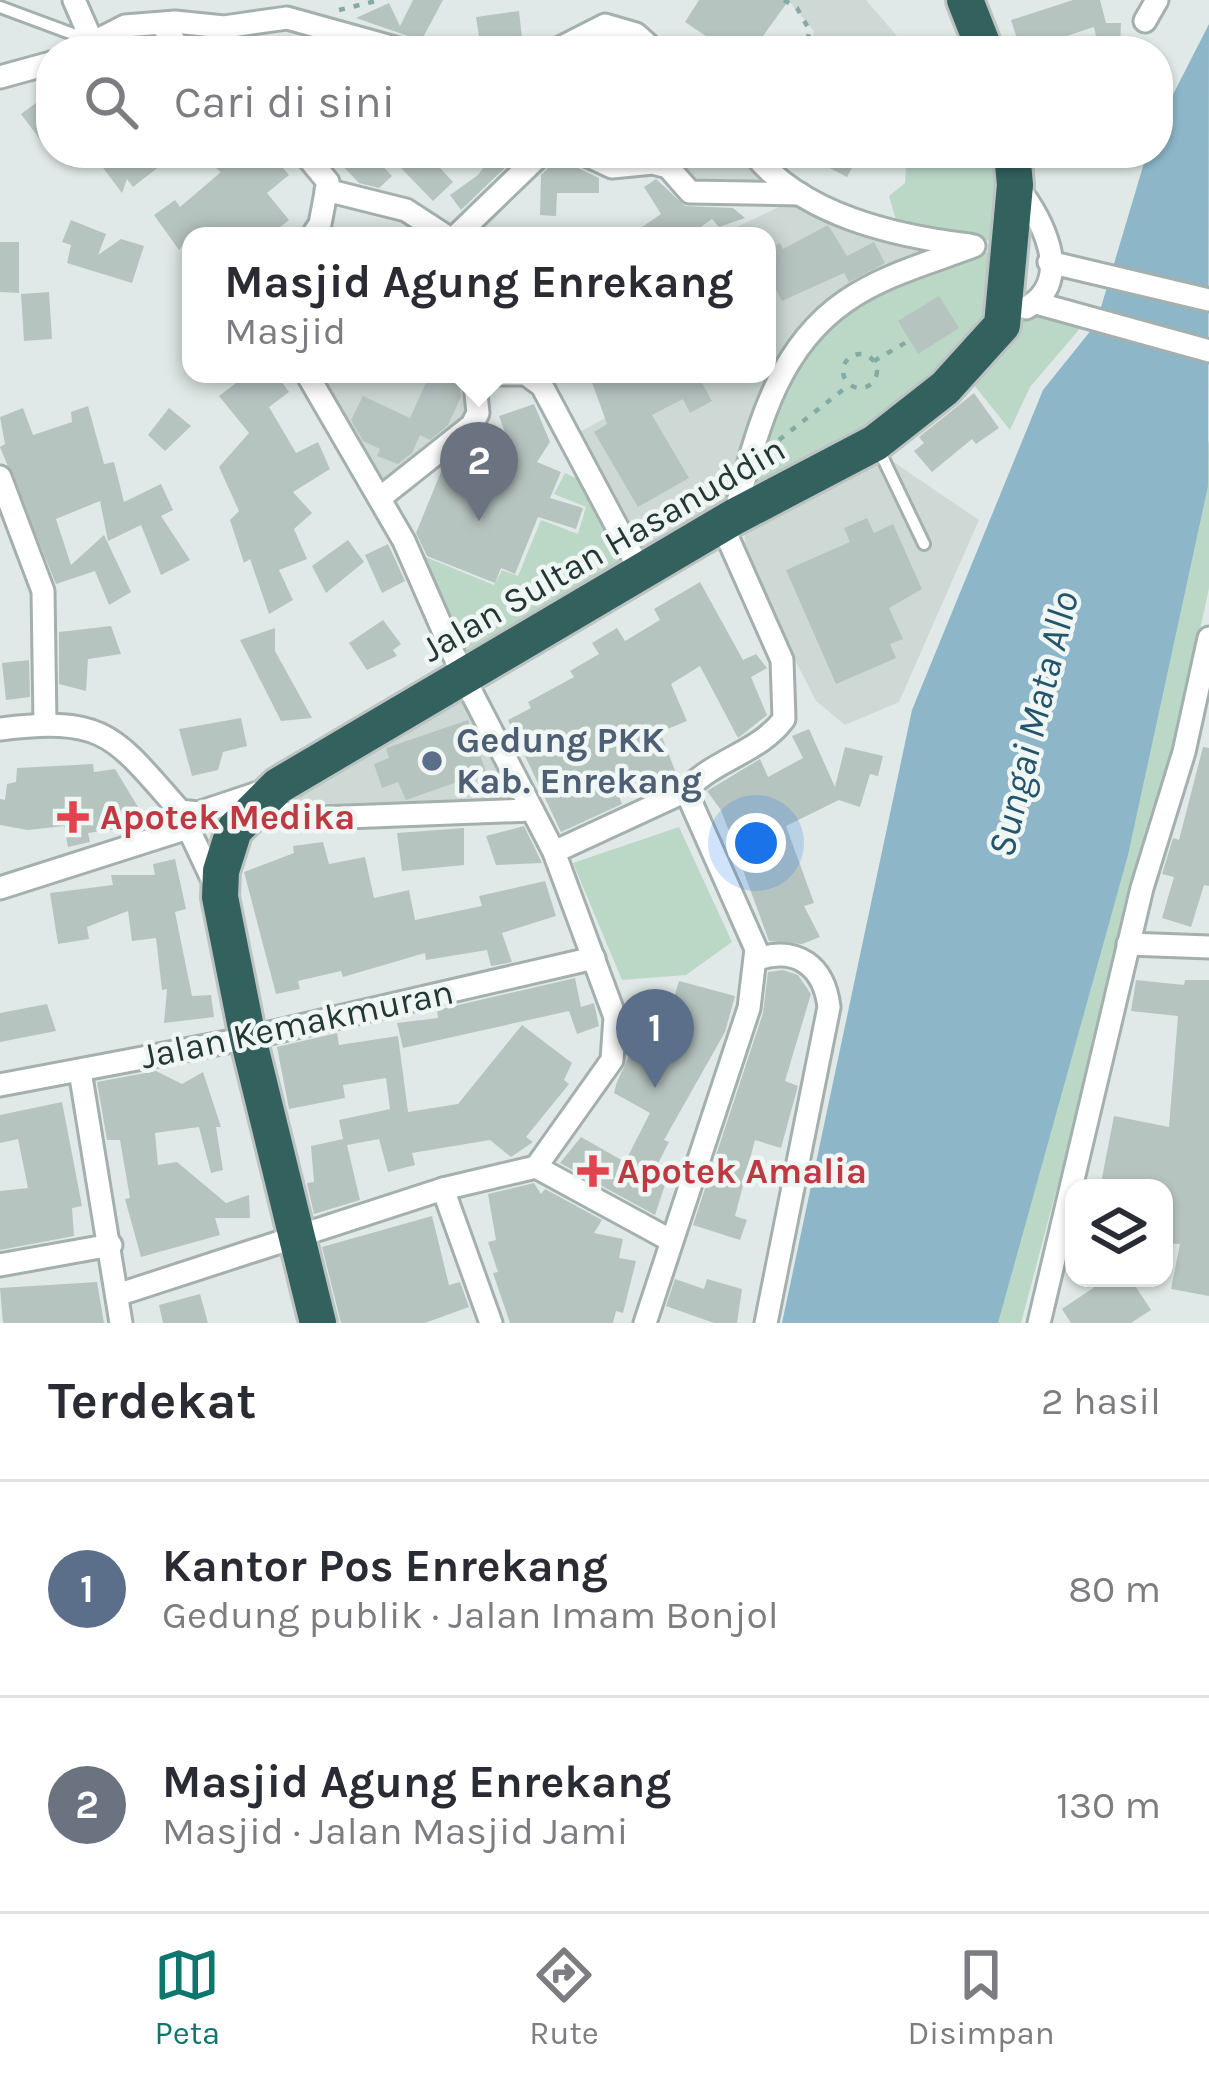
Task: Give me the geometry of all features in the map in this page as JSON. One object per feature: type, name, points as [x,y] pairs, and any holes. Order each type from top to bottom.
[{"type":"highway","points":[[965,0],[979,36]]},
{"type":"highway","points":[[1002,325],[990,249],[1014,169]]},
{"type":"highway","name":"Jalan Sultan Hasanuddin","points":[[254,809],[641,572],[875,443],[945,388],[1002,325]]},
{"type":"highway","points":[[254,809],[221,871],[220,897],[248,1038],[318,1323]]},
{"type":"street","points":[[74,0],[82,36]]},
{"type":"street","points":[[1145,21],[1157,0]]},
{"type":"street","points":[[104,36],[125,26],[224,27],[286,18],[351,36]]},
{"type":"street","points":[[160,24],[170,36]]},
{"type":"street","points":[[585,36],[605,26],[638,36]]},
{"type":"street","points":[[0,77],[36,67]]},
{"type":"street","points":[[318,227],[326,190],[321,168]]},
{"type":"street","points":[[465,227],[526,168]]},
{"type":"street","points":[[669,168],[690,191],[800,194]]},
{"type":"street","points":[[770,168],[800,194],[885,230],[990,249]]},
{"type":"street","points":[[1014,169],[1045,222],[1049,262],[1046,287],[1036,302],[1209,351]]},
{"type":"street","points":[[326,190],[406,210],[432,227]]},
{"type":"street","points":[[554,852],[686,791],[698,778],[760,742],[784,719],[782,660],[728,521],[760,416],[782,372],[845,301],[990,249]]},
{"type":"street","points":[[1049,262],[1209,300]]},
{"type":"street","name":"Jalan Sultan Hasanuddin","points":[[1002,325],[1036,302]]},
{"type":"street","points":[[117,1295],[443,1189],[536,1167],[612,1060],[615,1017],[554,852],[464,678],[380,498],[312,383]]},
{"type":"street","points":[[380,498],[472,425],[478,413],[476,383]]},
{"type":"street","points":[[538,383],[641,572]]},
{"type":"street","points":[[0,477],[43,591],[45,723]]},
{"type":"street","points":[[1039,1323],[1129,944],[1184,752],[1209,638]]},
{"type":"street","points":[[0,729],[45,723],[105,733],[184,820],[220,897]]},
{"type":"street","points":[[644,1323],[749,1008],[757,959],[686,791]]},
{"type":"street","points":[[0,888],[198,813],[254,809],[320,818],[530,810]]},
{"type":"street","points":[[1129,944],[1209,947]]},
{"type":"street","points":[[757,959],[791,954],[808,962],[826,987],[829,1007],[766,1323]]},
{"type":"street","name":"Jalan Kemakmuran","points":[[0,1085],[248,1038],[594,958]]},
{"type":"street","points":[[80,1071],[122,1323]]},
{"type":"street","points":[[536,1167],[670,1240]]},
{"type":"street","points":[[443,1189],[491,1323]]},
{"type":"street","points":[[0,1265],[111,1246]]},
{"type":"lane","points":[[0,7],[62,36]]},
{"type":"lane","points":[[875,443],[924,544]]},
{"type":"path","points":[[784,0],[797,8],[808,36]]},
{"type":"path","points":[[874,361],[910,340]]},
{"type":"path","points":[[752,452],[771,446],[849,385],[870,386],[877,378],[874,361],[861,353],[850,356],[843,376],[849,385]]},
{"type":"shaded area","points":[[788,0],[866,0],[897,36],[813,36],[814,31]]},
{"type":"shaded area","points":[[668,168],[770,168],[797,193],[691,190]]},
{"type":"shaded area","points":[[798,198],[951,246],[730,508],[632,568],[567,439],[658,389],[656,383],[776,383],[776,227],[737,227]]},
{"type":"shaded area","points":[[327,383],[469,383],[473,410],[381,490],[323,390]]},
{"type":"shaded area","points":[[870,446],[979,520],[899,702],[845,725],[816,701],[794,658],[745,545],[744,517]]},
{"type":"shaded area","points":[[463,681],[526,812],[267,811]]},
{"type":"green space","points":[[906,168],[1003,168],[996,231],[990,241],[897,224],[889,196],[905,183]]},
{"type":"green space","points":[[975,249],[992,254],[990,311],[899,420],[742,509],[780,383],[850,303]]},
{"type":"green space","points":[[1040,304],[1083,325],[1030,387],[1010,430],[966,375],[1008,324]]},
{"type":"green space","points":[[1209,440],[1209,588],[1181,720],[1021,1323],[984,1323]]},
{"type":"green space","points":[[565,473],[582,481],[627,572],[465,672],[416,553],[494,585],[502,570],[518,576],[541,520],[578,534],[586,507],[554,494]]},
{"type":"green space","points":[[679,827],[732,942],[686,975],[622,980],[573,863]]},
{"type":"water","name":"Sungai Mata Allo","points":[[1209,24],[1208,486],[1128,855],[998,1323],[782,1323],[912,710],[1043,390],[1096,324],[1143,168],[1173,168],[1173,95]]},
{"type":"building","points":[[413,0],[443,0],[424,36],[408,36],[356,18],[389,3],[400,26]]},
{"type":"building","points":[[699,0],[789,0],[763,36],[706,36],[685,22]]},
{"type":"building","points":[[1073,0],[1100,0],[1106,23],[1121,23],[1121,36],[1096,36],[1094,27],[1067,36],[1016,36],[1011,20]]},
{"type":"building","points":[[519,11],[522,36],[479,36],[476,17]]},
{"type":"building","points":[[36,103],[36,134],[21,114]]},
{"type":"building","points":[[103,168],[157,168],[133,187],[127,179],[122,193]]},
{"type":"building","points":[[216,168],[283,168],[289,175],[267,193],[289,220],[280,227],[182,227],[179,250],[154,215],[175,200],[180,207],[221,172]]},
{"type":"building","points":[[345,168],[384,168],[392,176],[379,188],[359,183]]},
{"type":"building","points":[[401,168],[440,168],[453,182],[433,201]]},
{"type":"building","points":[[483,168],[504,168],[461,210],[450,195]]},
{"type":"building","points":[[548,168],[578,168],[599,178],[599,193],[557,193],[556,216],[540,215],[541,175]]},
{"type":"building","points":[[830,168],[852,168],[847,177]]},
{"type":"building","points":[[656,179],[685,206],[733,208],[745,218],[719,227],[712,219],[701,227],[642,227],[661,214],[644,187]]},
{"type":"building","points":[[71,220],[106,234],[98,255],[121,239],[144,246],[132,283],[67,263],[71,245],[62,242]]},
{"type":"building","points":[[828,225],[847,256],[874,242],[885,263],[849,282],[844,273],[782,301],[776,289],[776,245],[780,243],[783,249]]},
{"type":"building","points":[[0,242],[19,242],[19,293],[0,292]]},
{"type":"building","points":[[49,292],[52,339],[24,341],[21,294]]},
{"type":"building","points":[[939,296],[959,328],[918,354],[898,321]]},
{"type":"building","points":[[236,383],[282,383],[289,392],[269,407],[296,453],[318,442],[330,469],[293,492],[312,513],[294,529],[307,559],[279,570],[293,600],[269,614],[250,559],[244,563],[230,520],[239,511],[219,467],[249,433],[219,396]]},
{"type":"building","points":[[426,383],[460,383],[461,397],[448,425],[430,440],[420,435],[412,453],[398,464],[377,456],[380,449],[363,441],[351,420],[363,396],[410,418]]},
{"type":"building","points":[[592,383],[702,383],[712,401],[690,413],[683,399],[652,415],[689,478],[638,507],[594,432],[607,424]]},
{"type":"building","points":[[974,393],[999,428],[976,444],[972,439],[932,472],[914,451],[924,443],[919,437]]},
{"type":"building","points":[[534,404],[550,442],[537,462],[561,472],[550,498],[583,508],[576,529],[538,517],[515,574],[501,568],[495,583],[427,556],[416,533],[443,467],[455,458],[494,473],[508,441],[499,416]]},
{"type":"building","points":[[88,406],[104,464],[114,462],[124,502],[161,484],[173,510],[161,516],[190,560],[161,575],[141,525],[108,541],[100,501],[56,519],[71,565],[104,535],[131,592],[109,605],[95,571],[56,584],[0,447],[5,444],[0,417],[23,408],[33,435],[72,422],[71,412]]},
{"type":"building","points":[[169,408],[191,426],[165,451],[148,435]]},
{"type":"building","points":[[867,518],[874,533],[893,524],[922,589],[889,608],[903,639],[890,644],[896,658],[836,684],[786,570],[850,542],[844,528]]},
{"type":"building","points":[[348,540],[364,562],[326,593],[312,566]]},
{"type":"building","points":[[388,544],[405,581],[382,593],[365,555]]},
{"type":"building","points":[[700,582],[743,660],[756,654],[767,668],[751,677],[767,715],[738,738],[700,666],[671,684],[687,721],[660,732],[676,773],[619,796],[622,804],[561,832],[508,720],[531,708],[528,702],[574,677],[570,671],[599,654],[592,643],[617,628],[625,641],[660,620],[654,609]]},
{"type":"building","points":[[383,620],[401,644],[393,650],[397,656],[367,670],[349,643]]},
{"type":"building","points":[[111,626],[121,654],[88,659],[86,691],[59,684],[59,632]]},
{"type":"building","points":[[275,628],[275,651],[312,718],[281,721],[240,640]]},
{"type":"building","points":[[29,660],[30,697],[6,700],[2,663]]},
{"type":"building","points":[[241,718],[247,746],[223,752],[218,770],[192,776],[179,729]]},
{"type":"building","name":"Gedung PKK Kab. Enrekang","points":[[468,720],[486,772],[466,779],[463,769],[463,780],[406,800],[398,782],[382,788],[374,764],[389,758],[386,748]]},
{"type":"building","points":[[809,729],[835,787],[845,747],[883,756],[878,776],[870,774],[860,807],[839,800],[786,826],[814,903],[804,906],[820,937],[802,944],[769,941],[721,810],[707,791],[760,759],[768,777],[803,758],[792,736]]},
{"type":"building","points":[[1203,747],[1209,748],[1209,886],[1204,885],[1191,927],[1162,918],[1174,877],[1162,874],[1173,838],[1179,840]]},
{"type":"building","points":[[93,764],[94,772],[115,769],[149,825],[88,833],[90,842],[68,847],[64,826],[28,830],[0,825],[0,799],[5,800],[7,784],[16,782],[17,768]]},
{"type":"building","points":[[524,826],[542,863],[496,865],[486,836]]},
{"type":"building","points":[[464,828],[464,865],[402,871],[397,833]]},
{"type":"building","points":[[323,842],[329,864],[365,857],[374,898],[409,890],[415,920],[482,906],[479,896],[545,881],[556,916],[502,933],[512,962],[491,966],[487,950],[426,960],[425,953],[343,977],[341,971],[298,981],[300,989],[276,994],[244,872],[294,853],[293,846]]},
{"type":"building","points":[[175,859],[186,909],[175,912],[192,996],[211,995],[214,1017],[164,1023],[167,989],[162,990],[156,938],[132,941],[128,911],[87,927],[89,939],[58,944],[50,893],[113,885],[111,875],[155,875],[153,864]]},
{"type":"building","points":[[768,972],[798,975],[811,994],[785,1081],[798,1086],[781,1148],[755,1140],[735,1216],[747,1220],[740,1240],[693,1225],[763,1013]]},
{"type":"building","points":[[575,978],[581,1007],[594,1003],[599,1026],[577,1034],[569,1011],[403,1048],[397,1023],[438,1018],[437,1010]]},
{"type":"building","points":[[1136,980],[1184,985],[1185,980],[1209,980],[1209,1296],[1171,1289],[1180,1244],[1173,1244],[1173,1179],[1102,1179],[1114,1116],[1169,1127],[1178,1016],[1131,1011]]},
{"type":"building","points":[[679,981],[735,996],[725,1032],[664,1140],[669,1142],[650,1179],[665,1185],[655,1215],[560,1163],[581,1137],[625,1162],[650,1113],[614,1093],[617,1082],[649,1013],[655,1016],[671,1007]]},
{"type":"building","points":[[47,1004],[56,1031],[0,1042],[0,1013]]},
{"type":"building","points":[[522,1025],[572,1063],[564,1080],[569,1084],[526,1137],[533,1142],[511,1157],[490,1140],[412,1153],[415,1165],[388,1172],[379,1139],[347,1145],[360,1200],[314,1214],[307,1183],[314,1182],[311,1146],[343,1139],[339,1120],[390,1109],[386,1078],[343,1085],[345,1098],[289,1109],[277,1047],[337,1033],[339,1045],[398,1036],[408,1112],[458,1104]]},
{"type":"building","points":[[156,1071],[182,1084],[203,1072],[221,1127],[216,1127],[223,1170],[211,1173],[199,1127],[155,1133],[158,1165],[177,1162],[226,1203],[249,1195],[250,1218],[215,1218],[220,1235],[141,1257],[125,1199],[130,1198],[120,1140],[107,1140],[97,1082]]},
{"type":"building","points":[[62,1102],[82,1206],[72,1208],[74,1236],[0,1250],[0,1191],[28,1188],[18,1139],[0,1143],[0,1115]]},
{"type":"building","points":[[534,1183],[541,1194],[545,1189],[602,1220],[594,1233],[623,1239],[619,1258],[636,1261],[623,1313],[616,1311],[613,1323],[510,1323],[493,1273],[498,1272],[488,1242],[496,1240],[488,1194]]},
{"type":"building","points":[[432,1216],[449,1285],[460,1282],[469,1307],[425,1323],[341,1323],[322,1247]]},
{"type":"building","points":[[675,1279],[704,1289],[707,1279],[742,1289],[737,1323],[714,1323],[666,1306]]},
{"type":"building","points":[[97,1282],[104,1323],[3,1323],[0,1288]]},
{"type":"building","points":[[1095,1287],[1136,1287],[1151,1310],[1131,1323],[1071,1323],[1062,1309]]},
{"type":"building","points":[[200,1294],[208,1323],[163,1323],[159,1305]]},
{"type":"place","name":"Masjid Agung Enrekang","points":[[479,521]]},
{"type":"place","name":"Gedung PKK Kab. Enrekang","points":[[432,761]]},
{"type":"place","name":"Apotek Medika","points":[[73,817]]},
{"type":"place","name":"Kantor Pos Enrekang","points":[[655,1088]]},
{"type":"place","name":"Apotek Amalia","points":[[593,1171]]}]
